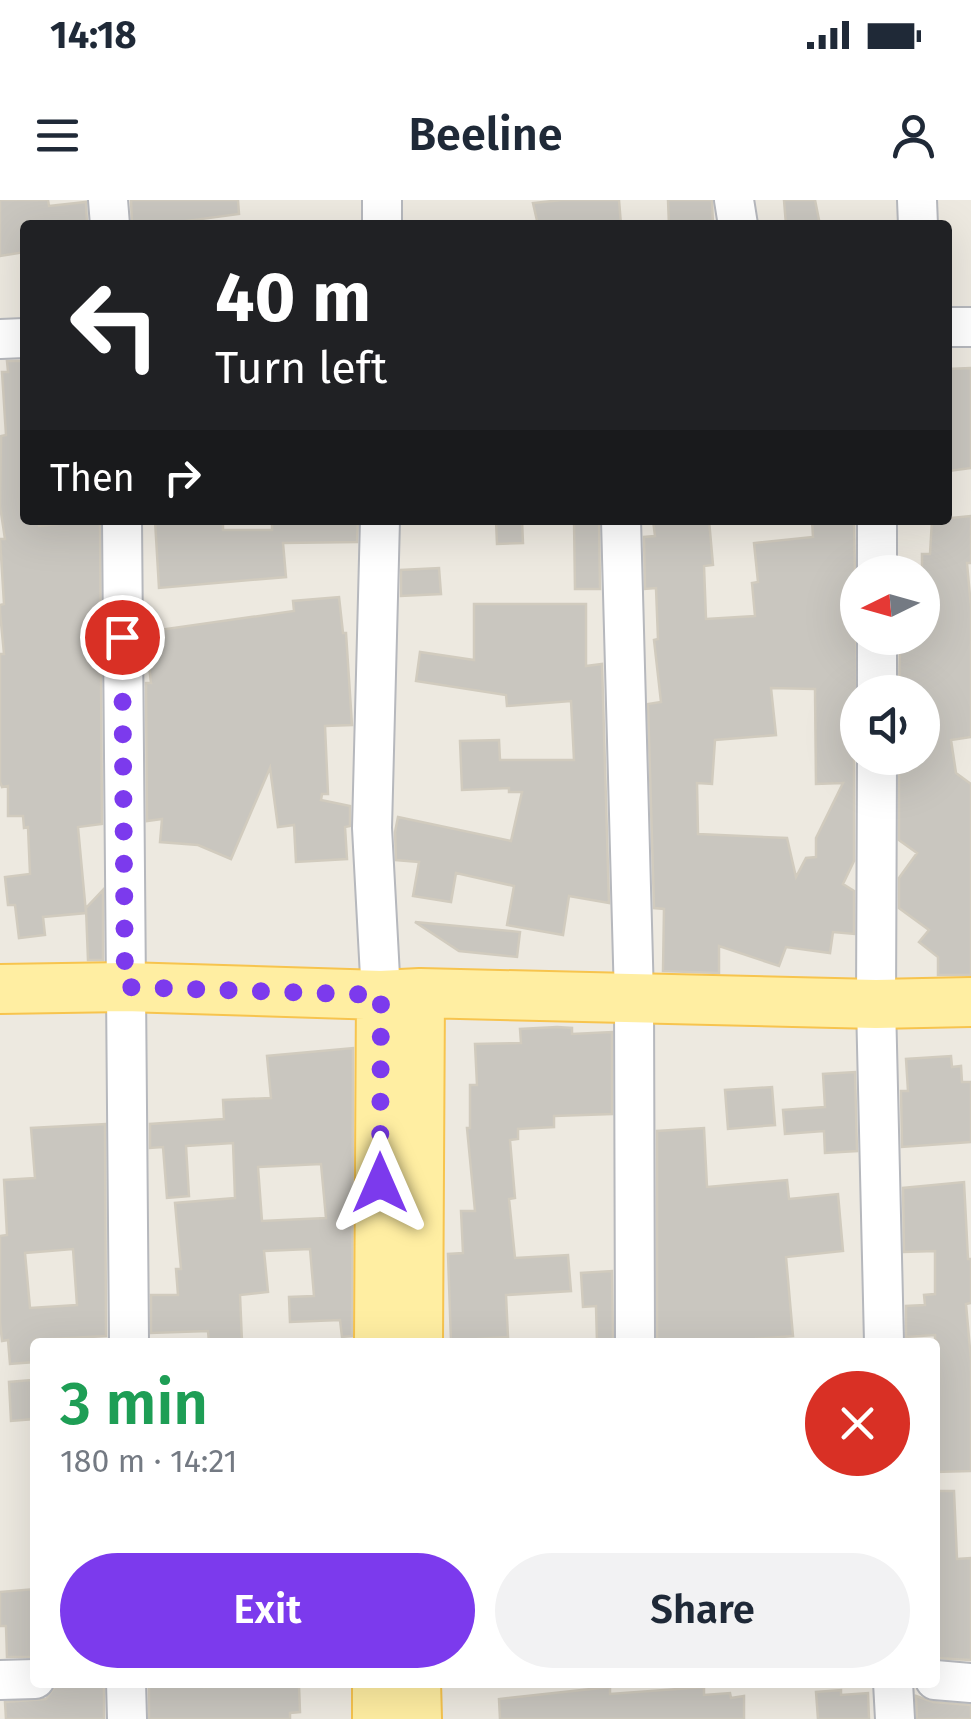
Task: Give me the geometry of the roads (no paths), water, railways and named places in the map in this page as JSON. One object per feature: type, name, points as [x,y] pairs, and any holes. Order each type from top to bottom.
[{"type":"main road","points":[[0,989],[125,1003],[877,1017],[971,1030]]},
{"type":"main road","points":[[877,1017],[971,1002]]},
{"type":"main road","points":[[0,1020],[125,1003]]},
{"type":"main road","points":[[379,1338],[400,1009]]},
{"type":"main road","points":[[400,1009],[418,1338]]},
{"type":"main road","points":[[377,1688],[377,1719]]},
{"type":"main road","points":[[416,1688],[417,1719]]},
{"type":"street","points":[[122,525],[128,1338]]},
{"type":"street","points":[[380,525],[372,828],[400,1009]]},
{"type":"street","points":[[622,525],[634,1013],[635,1338]]},
{"type":"street","points":[[877,525],[877,555]]},
{"type":"street","points":[[876,775],[884,1338]]},
{"type":"street","points":[[0,1680],[30,1679]]},
{"type":"street","points":[[940,1680],[971,1682]]},
{"type":"street","points":[[126,1688],[126,1719]]},
{"type":"street","points":[[892,1688],[895,1719]]}]
